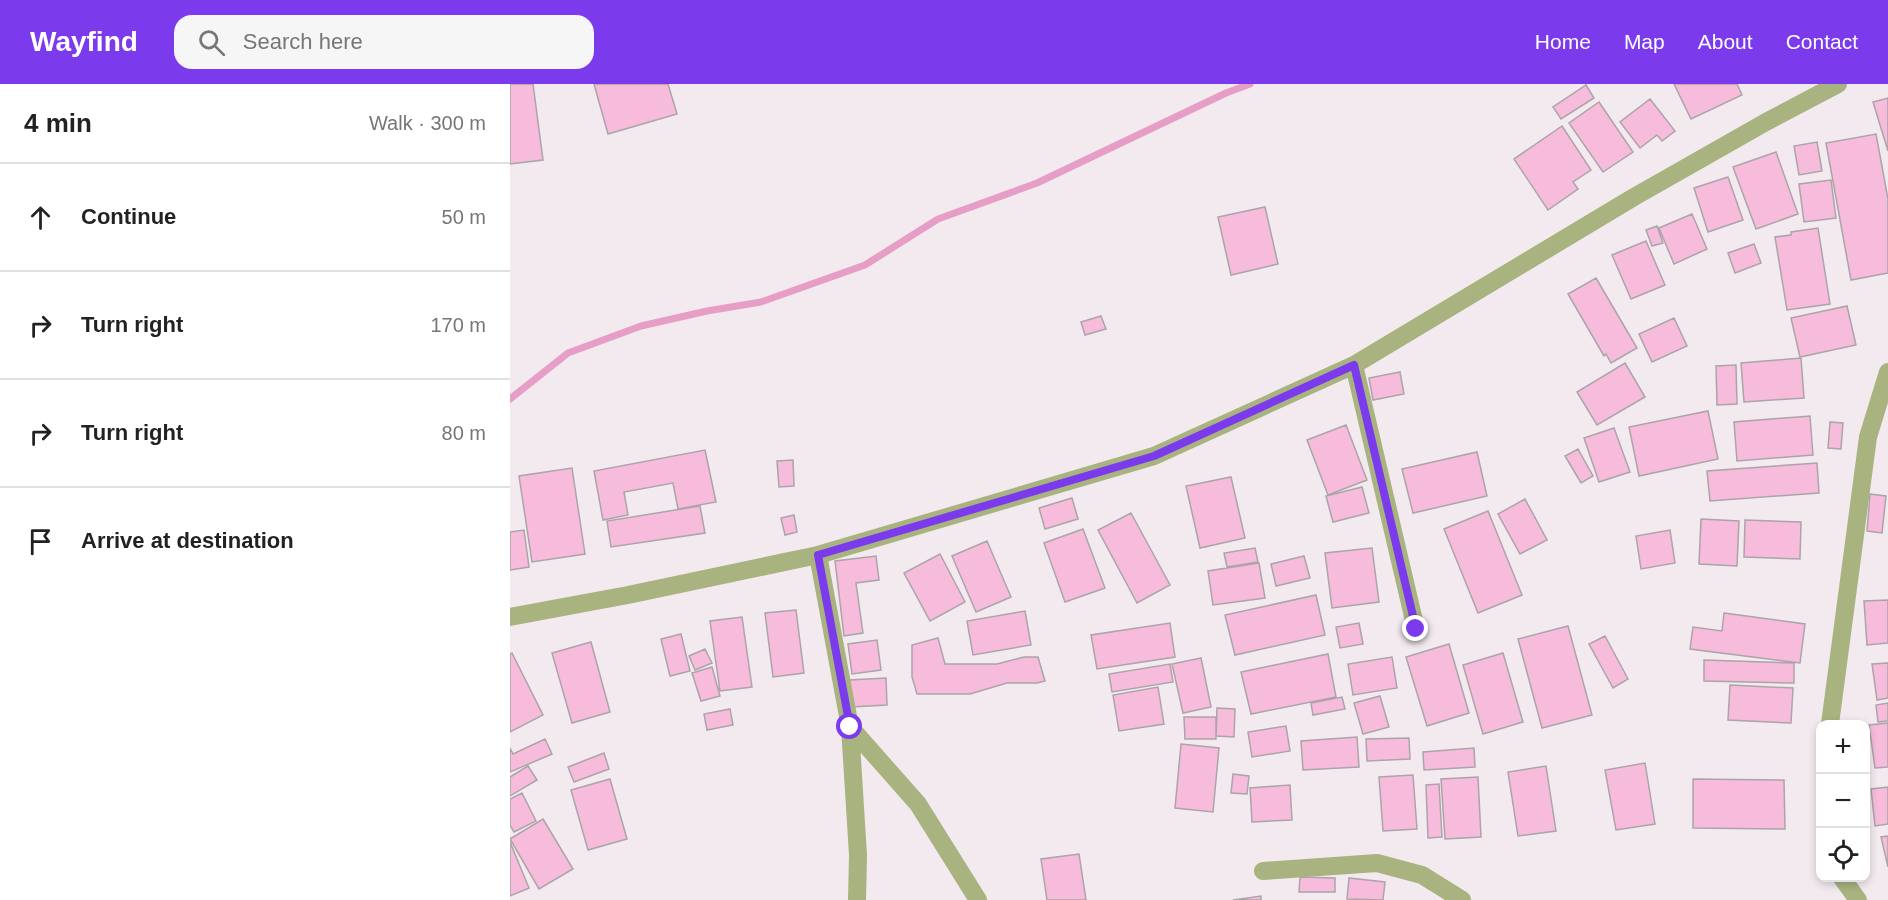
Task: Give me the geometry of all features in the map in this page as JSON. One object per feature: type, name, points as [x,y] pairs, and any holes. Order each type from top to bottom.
[{"type":"street","points":[[510,617],[818,555],[1154,456],[1354,365],[1634,197],[1838,84]]},
{"type":"street","points":[[1354,365],[1416,629]]},
{"type":"street","points":[[1831,720],[1868,437],[1888,372]]},
{"type":"street","points":[[818,555],[850,727],[858,855],[857,900]]},
{"type":"street","points":[[850,727],[918,804],[978,900]]},
{"type":"street","points":[[1263,871],[1377,863],[1422,875],[1462,900]]},
{"type":"street","points":[[1845,882],[1858,900]]},
{"type":"building","points":[[510,84],[533,84],[543,160],[510,164]]},
{"type":"building","points":[[594,84],[668,84],[677,114],[608,134]]},
{"type":"building","points":[[1674,84],[1737,84],[1742,95],[1691,119]]},
{"type":"building","points":[[1586,85],[1594,98],[1561,119],[1553,107]]},
{"type":"building","points":[[1888,98],[1888,151],[1873,102]]},
{"type":"building","points":[[1650,99],[1675,131],[1662,141],[1657,135],[1640,148],[1620,122]]},
{"type":"building","points":[[1599,102],[1633,152],[1603,172],[1569,123]]},
{"type":"building","points":[[1562,126],[1591,170],[1573,182],[1578,189],[1548,210],[1514,159]]},
{"type":"building","points":[[1876,134],[1888,199],[1888,273],[1851,280],[1826,143]]},
{"type":"building","points":[[1817,142],[1822,171],[1799,175],[1794,146]]},
{"type":"building","points":[[1776,152],[1798,214],[1756,229],[1733,167]]},
{"type":"building","points":[[1728,177],[1743,220],[1708,232],[1694,188]]},
{"type":"building","points":[[1831,180],[1836,218],[1804,222],[1799,184]]},
{"type":"building","points":[[1265,207],[1278,264],[1231,275],[1218,217]]},
{"type":"building","points":[[1692,214],[1707,249],[1674,264],[1659,228]]},
{"type":"building","points":[[1657,226],[1663,243],[1652,246],[1646,230]]},
{"type":"building","points":[[1818,228],[1830,304],[1787,310],[1775,237]]},
{"type":"building","points":[[1646,241],[1665,285],[1631,299],[1612,255]]},
{"type":"building","points":[[1754,244],[1761,263],[1735,273],[1728,253]]},
{"type":"building","points":[[1596,278],[1637,348],[1611,363],[1606,354],[1604,356],[1568,294]]},
{"type":"building","points":[[1847,306],[1856,345],[1800,357],[1791,318]]},
{"type":"building","points":[[1101,316],[1106,329],[1085,335],[1081,322]]},
{"type":"building","points":[[1674,318],[1687,346],[1652,362],[1639,334]]},
{"type":"building","points":[[1801,358],[1804,398],[1744,402],[1741,363]]},
{"type":"building","points":[[1625,363],[1645,397],[1597,425],[1577,392]]},
{"type":"building","points":[[1736,365],[1737,404],[1717,405],[1716,366]]},
{"type":"building","points":[[1400,372],[1404,394],[1373,400],[1369,378]]},
{"type":"building","points":[[1708,411],[1718,459],[1639,476],[1629,427]]},
{"type":"building","points":[[1810,416],[1813,455],[1737,461],[1734,422]]},
{"type":"building","points":[[1830,422],[1843,423],[1841,449],[1828,448]]},
{"type":"building","points":[[1346,425],[1367,480],[1328,495],[1307,440]]},
{"type":"building","points":[[1614,428],[1630,472],[1599,482],[1584,438]]},
{"type":"building","points":[[1578,449],[1593,476],[1581,483],[1565,456]]},
{"type":"building","points":[[705,450],[716,502],[678,509],[673,483],[624,492],[628,515],[603,520],[594,471]]},
{"type":"building","points":[[1477,452],[1487,496],[1413,513],[1402,469]]},
{"type":"building","points":[[793,460],[794,486],[779,487],[777,461]]},
{"type":"building","points":[[1817,463],[1819,493],[1710,501],[1707,471]]},
{"type":"building","points":[[572,468],[585,554],[532,562],[519,476]]},
{"type":"building","points":[[1231,477],[1245,538],[1200,548],[1186,486]]},
{"type":"building","points":[[1362,487],[1369,513],[1333,522],[1326,496]]},
{"type":"building","points":[[1870,494],[1886,496],[1882,533],[1867,531]]},
{"type":"building","points":[[1072,498],[1078,519],[1045,529],[1039,508]]},
{"type":"building","points":[[1525,499],[1547,540],[1520,554],[1498,514]]},
{"type":"building","points":[[700,506],[705,533],[611,547],[607,521]]},
{"type":"building","points":[[1488,511],[1522,595],[1478,613],[1444,529]]},
{"type":"building","points":[[1131,513],[1170,585],[1137,603],[1098,530]]},
{"type":"building","points":[[794,515],[797,532],[785,535],[781,518]]},
{"type":"building","points":[[1701,519],[1739,521],[1737,566],[1699,564]]},
{"type":"building","points":[[1745,520],[1801,522],[1800,559],[1744,557]]},
{"type":"building","points":[[1083,529],[1105,588],[1065,602],[1044,543]]},
{"type":"building","points":[[524,530],[529,567],[510,570],[510,532]]},
{"type":"building","points":[[1670,530],[1675,563],[1641,569],[1636,536]]},
{"type":"building","points":[[987,541],[1011,597],[976,612],[952,556]]},
{"type":"building","points":[[1255,548],[1258,562],[1227,567],[1224,553]]},
{"type":"building","points":[[1372,548],[1379,602],[1332,608],[1325,553]]},
{"type":"building","points":[[940,554],[965,602],[930,621],[904,573]]},
{"type":"building","points":[[876,556],[879,580],[856,583],[863,633],[844,636],[835,561]]},
{"type":"building","points":[[1304,556],[1310,578],[1276,586],[1271,564]]},
{"type":"building","points":[[1259,563],[1265,598],[1213,605],[1208,571]]},
{"type":"building","points":[[1316,595],[1325,635],[1235,655],[1225,615]]},
{"type":"building","points":[[1888,600],[1888,643],[1867,645],[1864,601]]},
{"type":"building","points":[[796,610],[804,673],[773,677],[765,613]]},
{"type":"building","points":[[1025,611],[1031,645],[973,655],[967,621]]},
{"type":"building","points":[[1724,613],[1805,624],[1800,663],[1690,649],[1693,627],[1722,631]]},
{"type":"building","points":[[742,617],[752,687],[720,691],[710,621]]},
{"type":"building","points":[[1170,623],[1175,657],[1097,669],[1091,635]]},
{"type":"building","points":[[1359,623],[1363,644],[1340,648],[1336,627]]},
{"type":"building","points":[[1568,626],[1592,715],[1542,728],[1518,639]]},
{"type":"building","points":[[681,634],[690,671],[670,676],[661,639]]},
{"type":"building","points":[[1605,636],[1628,679],[1613,688],[1589,644]]},
{"type":"building","points":[[938,638],[945,664],[997,664],[1024,657],[1038,657],[1045,681],[1007,683],[970,694],[917,694],[912,677],[912,645]]},
{"type":"building","points":[[877,640],[881,670],[852,674],[848,644]]},
{"type":"building","points":[[591,642],[610,712],[572,723],[552,653]]},
{"type":"building","points":[[1449,644],[1469,713],[1427,726],[1406,657]]},
{"type":"building","points":[[705,649],[712,663],[695,670],[689,656]]},
{"type":"building","points":[[512,653],[543,715],[510,732],[510,654]]},
{"type":"building","points":[[1503,653],[1523,722],[1483,734],[1463,665]]},
{"type":"building","points":[[1328,654],[1336,697],[1251,714],[1241,672]]},
{"type":"building","points":[[1392,657],[1397,688],[1353,695],[1348,664]]},
{"type":"building","points":[[1201,658],[1211,707],[1183,713],[1172,664]]},
{"type":"building","points":[[1704,660],[1794,663],[1794,683],[1704,681]]},
{"type":"building","points":[[1888,663],[1888,698],[1877,700],[1872,664]]},
{"type":"building","points":[[1170,664],[1173,682],[1112,692],[1109,674]]},
{"type":"building","points":[[712,667],[720,696],[701,701],[692,673]]},
{"type":"building","points":[[886,678],[887,705],[851,707],[849,680]]},
{"type":"building","points":[[1730,685],[1793,688],[1791,723],[1728,720]]},
{"type":"building","points":[[1158,687],[1164,724],[1119,731],[1113,695]]},
{"type":"building","points":[[1380,696],[1389,727],[1363,734],[1354,703]]},
{"type":"building","points":[[1342,697],[1345,709],[1313,715],[1311,703]]},
{"type":"building","points":[[1888,703],[1888,721],[1878,722],[1876,705]]},
{"type":"building","points":[[1217,708],[1235,709],[1234,737],[1216,736]]},
{"type":"building","points":[[730,709],[733,725],[707,730],[704,714]]},
{"type":"building","points":[[1184,717],[1216,717],[1216,739],[1185,739]]},
{"type":"building","points":[[1888,723],[1888,767],[1875,768],[1870,725]]},
{"type":"building","points":[[1286,726],[1290,751],[1252,757],[1248,732]]},
{"type":"building","points":[[1357,737],[1359,767],[1303,770],[1301,741]]},
{"type":"building","points":[[1409,738],[1410,759],[1367,761],[1366,739]]},
{"type":"building","points":[[545,739],[552,754],[510,772],[510,748],[513,754]]},
{"type":"building","points":[[1181,744],[1219,748],[1213,812],[1175,808]]},
{"type":"building","points":[[1474,748],[1475,767],[1424,770],[1423,752]]},
{"type":"building","points":[[604,753],[609,769],[574,782],[568,767]]},
{"type":"building","points":[[1645,763],[1655,824],[1616,830],[1605,770]]},
{"type":"building","points":[[528,766],[537,780],[510,796],[510,777]]},
{"type":"building","points":[[1546,766],[1556,831],[1518,836],[1508,772]]},
{"type":"building","points":[[1233,774],[1249,776],[1247,794],[1231,793]]},
{"type":"building","points":[[1413,775],[1417,829],[1383,831],[1379,777]]},
{"type":"building","points":[[1478,777],[1481,837],[1445,839],[1441,779]]},
{"type":"building","points":[[610,779],[627,839],[588,850],[571,790]]},
{"type":"building","points":[[1693,779],[1784,780],[1785,829],[1693,828]]},
{"type":"building","points":[[1439,784],[1442,837],[1428,838],[1426,785]]},
{"type":"building","points":[[1290,785],[1292,820],[1252,822],[1250,788]]},
{"type":"building","points":[[1888,787],[1888,824],[1875,826],[1871,789]]},
{"type":"building","points":[[522,793],[536,821],[514,832],[510,825],[510,799]]},
{"type":"building","points":[[543,819],[573,869],[539,889],[510,839]]},
{"type":"building","points":[[1888,836],[1888,867],[1881,837]]},
{"type":"building","points":[[510,842],[529,888],[510,896]]},
{"type":"building","points":[[1079,854],[1086,900],[1047,900],[1041,859]]},
{"type":"building","points":[[1300,877],[1335,878],[1335,892],[1299,892]]},
{"type":"building","points":[[1349,878],[1385,882],[1383,900],[1347,899]]},
{"type":"building","points":[[1261,896],[1261,900],[1233,900]]},
{"type":"waterway","points":[[510,399],[568,353],[641,326],[761,302],[865,265],[938,219],[1037,183],[1226,93],[1250,84]]},
{"type":"route","points":[[850,727],[818,555],[1154,456],[1354,365],[1416,629]]}]
